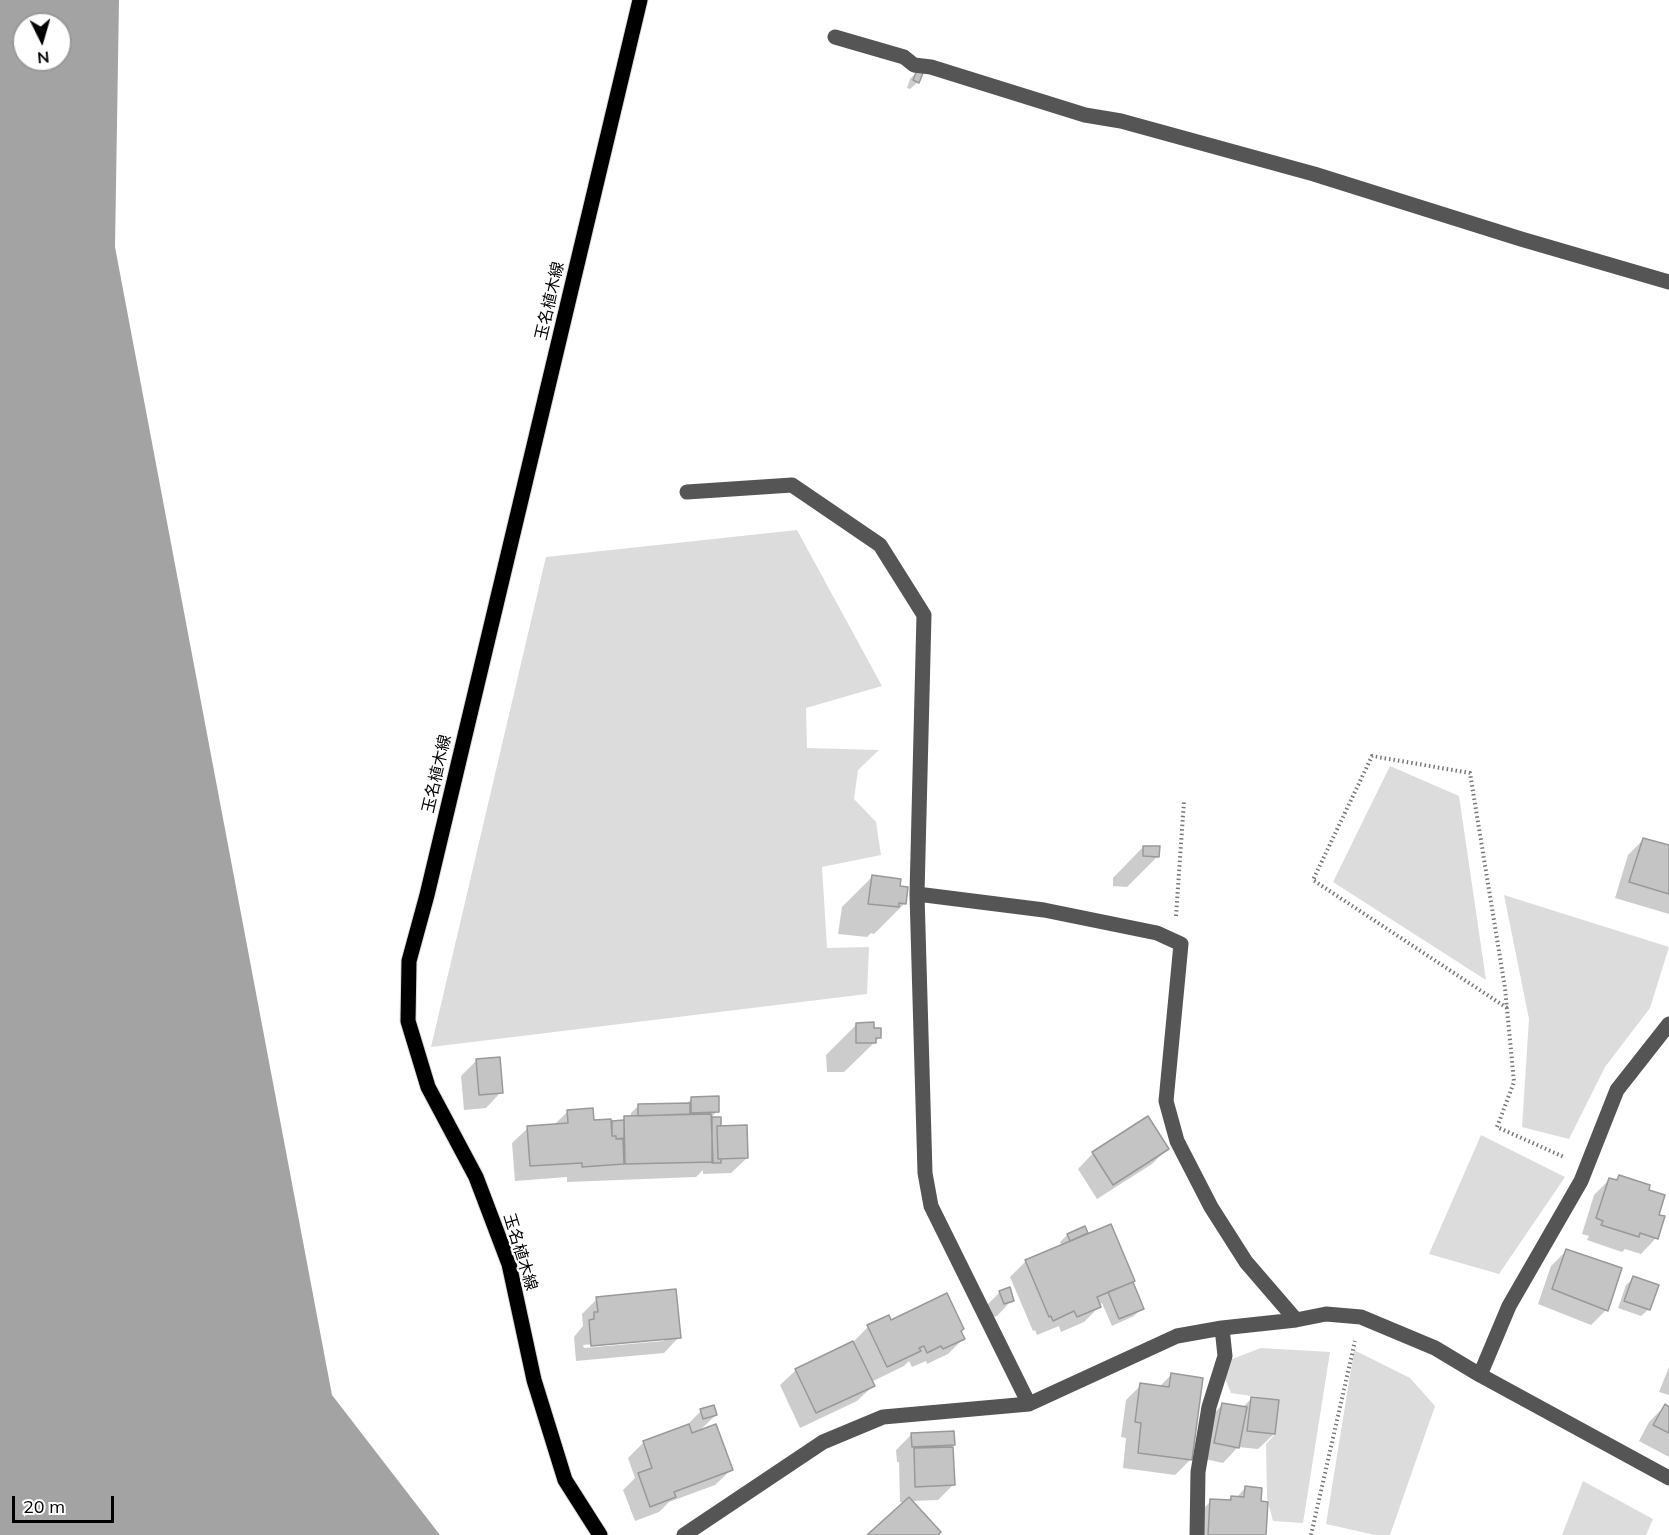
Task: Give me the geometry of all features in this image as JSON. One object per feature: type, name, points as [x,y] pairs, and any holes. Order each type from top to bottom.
[{"type":"main road","name":"玉名植木線","points":[[600,1535],[565,1480],[534,1380],[509,1264],[476,1177],[428,1087],[408,1020],[410,961],[640,0]]},
{"type":"street","points":[[835,37],[904,57],[914,65],[931,67],[1084,115],[1120,121],[1314,174],[1521,239],[1669,282]]},
{"type":"street","points":[[687,492],[792,485],[880,545],[924,615],[917,894],[925,1173],[931,1206],[1029,1404]]},
{"type":"street","points":[[917,894],[1044,910],[1157,933],[1181,944],[1166,1101],[1177,1140],[1211,1207],[1246,1262],[1296,1320]]},
{"type":"street","points":[[1480,1375],[1509,1306],[1581,1181],[1617,1090],[1669,1024]]},
{"type":"street","points":[[684,1535],[824,1442],[883,1417],[1029,1404],[1178,1336],[1326,1314],[1361,1317],[1435,1348],[1669,1479]]},
{"type":"street","points":[[1197,1535],[1198,1472],[1209,1407],[1225,1356],[1222,1328]]},
{"type":"path","points":[[1507,1008],[1313,880],[1372,756],[1470,773],[1507,1008],[1514,1082],[1497,1127],[1587,1167]]},
{"type":"path","points":[[1174,941],[1184,801]]},
{"type":"path","points":[[1311,1535],[1361,1317]]},
{"type":"shaded area","points":[[0,0],[119,0],[115,247],[332,1395],[440,1535],[0,1535]]},
{"type":"shaded area","points":[[797,530],[882,686],[806,708],[807,748],[879,750],[858,770],[854,799],[876,822],[881,855],[822,867],[827,948],[869,947],[867,994],[431,1047],[546,557]]},
{"type":"shaded area","points":[[1390,766],[1459,796],[1486,980],[1333,882]]},
{"type":"shaded area","points":[[1504,895],[1669,947],[1650,1008],[1605,1067],[1569,1139],[1522,1127],[1529,1019]]},
{"type":"shaded area","points":[[1481,1135],[1565,1177],[1499,1274],[1429,1254]]},
{"type":"shaded area","points":[[1261,1348],[1330,1352],[1303,1523],[1273,1521],[1267,1498],[1266,1444],[1275,1434],[1279,1400],[1231,1393],[1219,1364]]},
{"type":"shaded area","points":[[1354,1350],[1410,1378],[1435,1406],[1390,1535],[1375,1535],[1326,1524]]},
{"type":"shaded area","points":[[1583,1481],[1653,1519],[1646,1535],[1562,1535]]},
{"type":"building","points":[[917,70],[923,73],[919,83],[913,80]]},
{"type":"building","points":[[1643,838],[1669,845],[1669,894],[1629,882]]},
{"type":"building","points":[[1143,846],[1160,846],[1159,857],[1143,856]]},
{"type":"building","points":[[872,875],[901,879],[900,886],[908,887],[906,904],[899,903],[899,907],[868,904]]},
{"type":"building","points":[[874,1022],[874,1028],[881,1028],[881,1038],[876,1038],[876,1043],[856,1043],[856,1023]]},
{"type":"building","points":[[500,1057],[503,1093],[479,1095],[476,1059]]},
{"type":"building","points":[[719,1096],[719,1112],[691,1113],[691,1097]]},
{"type":"building","points":[[690,1103],[690,1114],[638,1116],[638,1104]]},
{"type":"building","points":[[593,1108],[594,1120],[611,1119],[612,1136],[616,1136],[616,1139],[623,1139],[624,1164],[582,1167],[582,1163],[530,1166],[527,1126],[568,1123],[567,1110]]},
{"type":"building","points":[[711,1114],[713,1162],[625,1164],[624,1116]]},
{"type":"building","points":[[1148,1116],[1169,1149],[1113,1185],[1092,1152]]},
{"type":"building","points":[[712,1117],[721,1117],[721,1126],[717,1126],[718,1159],[721,1159],[721,1163],[712,1163]]},
{"type":"building","points":[[624,1120],[624,1138],[616,1139],[616,1136],[612,1136],[612,1121]]},
{"type":"building","points":[[747,1125],[748,1158],[718,1159],[717,1126]]},
{"type":"building","points":[[1619,1175],[1650,1185],[1649,1190],[1665,1195],[1659,1215],[1665,1216],[1658,1239],[1640,1233],[1639,1237],[1601,1225],[1603,1221],[1596,1218],[1609,1178],[1617,1180]]},
{"type":"building","points":[[1111,1224],[1135,1281],[1097,1297],[1101,1307],[1077,1317],[1074,1311],[1053,1321],[1051,1316],[1049,1317],[1025,1260]]},
{"type":"building","points":[[1085,1226],[1088,1233],[1070,1241],[1067,1234]]},
{"type":"building","points":[[1566,1249],[1622,1268],[1608,1311],[1552,1289]]},
{"type":"building","points":[[1633,1276],[1659,1285],[1650,1310],[1624,1301]]},
{"type":"building","points":[[1133,1282],[1144,1309],[1119,1319],[1108,1292]]},
{"type":"building","points":[[1010,1287],[1014,1301],[1004,1304],[999,1291]]},
{"type":"building","points":[[676,1289],[681,1338],[591,1346],[589,1320],[594,1319],[594,1312],[598,1312],[596,1297]]},
{"type":"building","points":[[947,1293],[964,1329],[961,1331],[965,1339],[927,1353],[924,1346],[919,1348],[921,1351],[887,1367],[867,1325],[889,1315],[891,1320]]},
{"type":"building","points":[[853,1341],[875,1386],[816,1413],[795,1369]]},
{"type":"building","points":[[1171,1373],[1203,1378],[1192,1460],[1138,1453],[1141,1423],[1135,1422],[1140,1383],[1169,1387]]},
{"type":"building","points":[[1251,1397],[1279,1400],[1275,1434],[1247,1431]]},
{"type":"building","points":[[1222,1403],[1247,1407],[1239,1448],[1214,1443]]},
{"type":"building","points":[[1665,1404],[1669,1407],[1669,1433],[1653,1425]]},
{"type":"building","points":[[714,1405],[717,1415],[703,1419],[700,1409]]},
{"type":"building","points":[[689,1424],[692,1433],[716,1424],[733,1470],[674,1492],[676,1497],[650,1507],[638,1473],[652,1468],[643,1441]]},
{"type":"building","points":[[954,1431],[955,1445],[912,1447],[911,1433]]},
{"type":"building","points":[[953,1447],[955,1485],[915,1487],[914,1448]]},
{"type":"building","points":[[1245,1486],[1262,1488],[1261,1501],[1268,1502],[1266,1535],[1208,1535],[1210,1499],[1231,1500],[1231,1496],[1244,1497]]},
{"type":"building","points":[[909,1497],[941,1532],[938,1535],[867,1535]]}]
